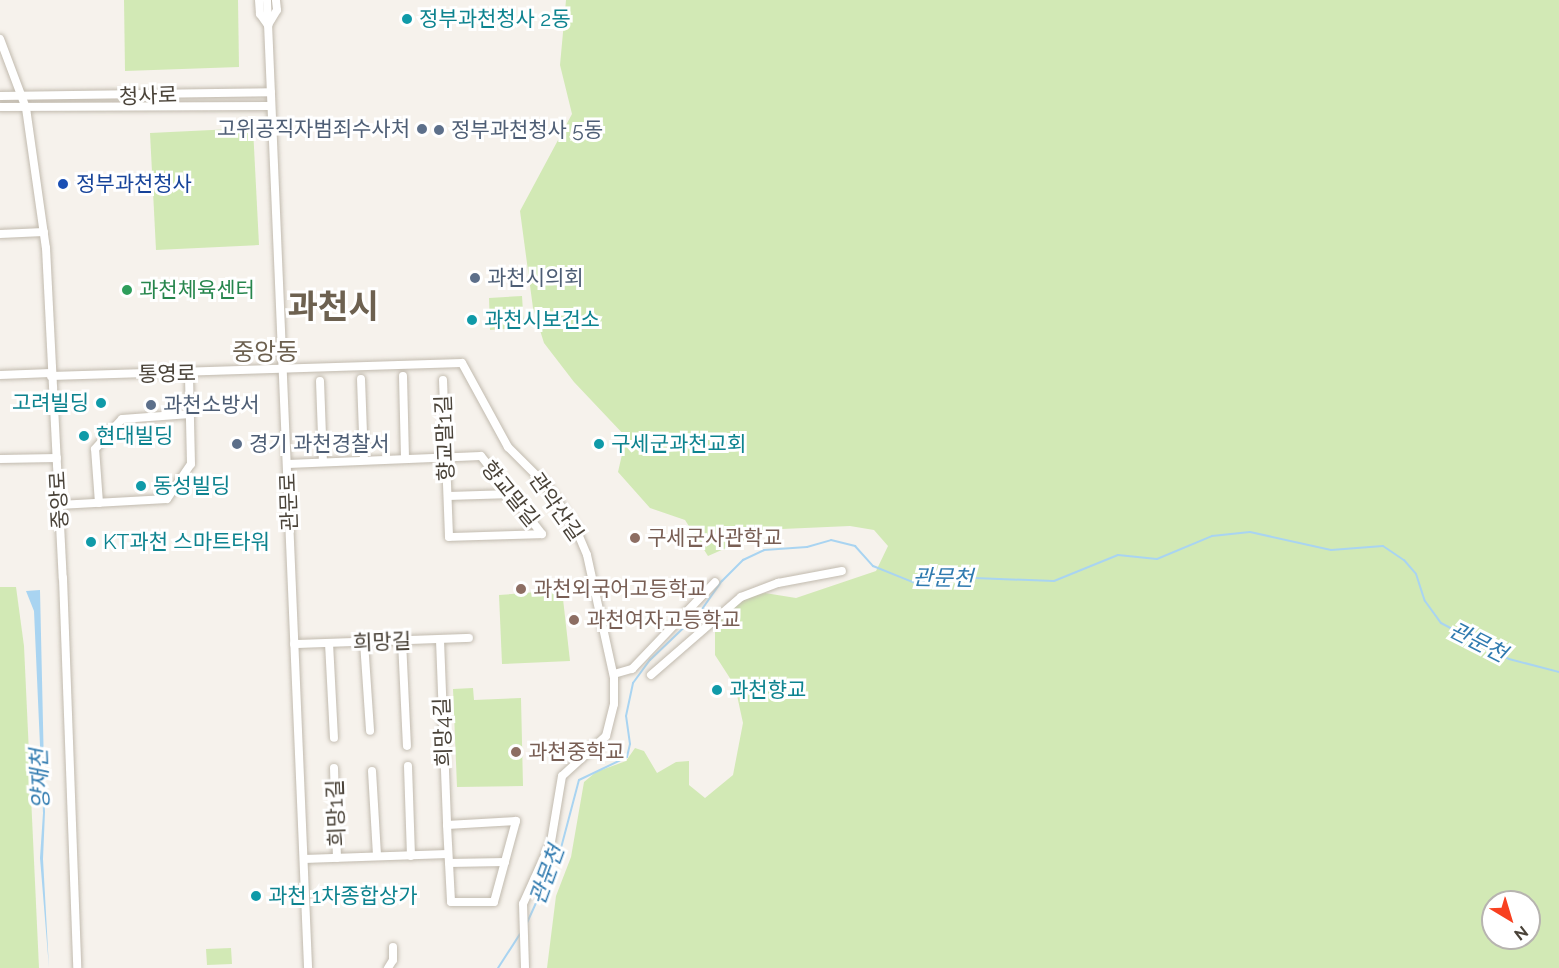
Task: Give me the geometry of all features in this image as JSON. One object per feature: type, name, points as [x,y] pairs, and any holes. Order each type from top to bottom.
[{"type":"street","points":[[259,0],[260,14],[268,25],[277,10],[276,0]]},
{"type":"street","name":"관문로","points":[[267,0],[308,968]]},
{"type":"street","name":"중앙로","points":[[0,39],[25,103],[44,232],[57,458],[76,968]]},
{"type":"street","name":"청사로","points":[[25,103],[271,92]]},
{"type":"street","points":[[0,96],[25,103]]},
{"type":"street","points":[[0,107],[25,103]]},
{"type":"street","name":"청사로","points":[[25,103],[272,106]]},
{"type":"street","points":[[0,234],[44,232]]},
{"type":"street","name":"관악산길","points":[[283,369],[462,363],[508,447],[547,486],[576,529],[587,555],[614,674],[614,704],[606,736],[562,776],[551,842],[523,904],[525,968]]},
{"type":"street","name":"통영로","points":[[0,375],[189,374],[283,369]]},
{"type":"street","points":[[59,505],[167,499],[191,464],[189,374]]},
{"type":"street","points":[[402,376],[405,458]]},
{"type":"street","points":[[361,379],[364,460]]},
{"type":"street","name":"향교말1길","points":[[443,380],[449,537],[542,534]]},
{"type":"street","points":[[320,381],[323,461]]},
{"type":"street","points":[[99,503],[95,449],[122,419],[190,414]]},
{"type":"street","name":"향교말길","points":[[288,464],[482,456],[542,534]]},
{"type":"street","points":[[0,459],[57,458]]},
{"type":"street","name":"향교말1길","points":[[448,496],[512,494]]},
{"type":"street","points":[[651,675],[741,597],[778,583],[842,571]]},
{"type":"street","points":[[614,674],[632,669],[715,582]]},
{"type":"street","name":"희망길","points":[[294,644],[469,638]]},
{"type":"street","name":"희망4길","points":[[440,640],[447,825],[451,902],[494,902],[516,822],[447,825]]},
{"type":"street","points":[[402,641],[407,746]]},
{"type":"street","points":[[364,642],[370,730]]},
{"type":"street","points":[[329,644],[334,738]]},
{"type":"street","points":[[408,766],[411,856]]},
{"type":"street","name":"희망1길","points":[[334,768],[338,858]]},
{"type":"street","points":[[372,771],[377,856]]},
{"type":"street","points":[[304,859],[411,856],[505,861]]},
{"type":"street","points":[[388,968],[393,947]]},
{"type":"green space","points":[[124,0],[238,0],[239,67],[125,71]]},
{"type":"green space","points":[[566,0],[1559,0],[1559,968],[547,968],[556,896],[571,857],[584,782],[596,772],[626,761],[635,748],[644,751],[657,773],[676,762],[689,761],[689,785],[705,798],[733,775],[743,723],[735,686],[715,655],[715,621],[736,600],[765,593],[796,598],[876,571],[888,546],[874,530],[850,526],[782,529],[758,534],[708,556],[685,520],[650,508],[618,472],[626,437],[574,382],[544,343],[533,308],[520,211],[572,114],[560,65]]},
{"type":"green space","points":[[253,128],[259,245],[156,250],[150,133]]},
{"type":"green space","points":[[522,296],[524,328],[490,330],[489,298]]},
{"type":"green space","points":[[0,587],[16,587],[24,646],[39,968],[0,968]]},
{"type":"green space","points":[[562,590],[570,661],[502,664],[499,595]]},
{"type":"green space","points":[[473,688],[474,700],[521,698],[523,786],[457,787],[453,689]]},
{"type":"green space","points":[[231,948],[232,964],[207,965],[206,949]]},
{"type":"water","points":[[40,590],[45,812],[43,859],[49,968],[40,858],[43,813],[34,611],[26,591]]},
{"type":"waterway","name":"관문천","points":[[526,925],[561,848],[579,780],[627,757],[630,744],[626,716],[633,683],[650,660],[700,612],[722,581],[743,560],[764,550],[807,547],[831,540],[855,546],[873,566],[915,583],[949,577],[1054,581],[1118,555],[1157,559],[1212,536],[1250,532],[1331,550],[1383,546],[1404,560],[1416,574],[1425,601],[1441,623],[1509,659],[1559,672]]},
{"type":"waterway","name":"관문천","points":[[498,968],[520,934]]},
{"type":"place","name":"정부과천청사 2동","points":[[407,19]]},
{"type":"place","name":"고위공직자범죄수사처","points":[[422,129]]},
{"type":"place","name":"정부과천청사 5동","points":[[439,130]]},
{"type":"place","name":"정부과천청사","points":[[63,184]]},
{"type":"place","name":"과천시의회","points":[[475,278]]},
{"type":"place","name":"과천체육센터","points":[[127,290]]},
{"type":"place","name":"과천시보건소","points":[[472,320]]},
{"type":"place","name":"고려빌딩","points":[[101,403]]},
{"type":"place","name":"과천소방서","points":[[151,405]]},
{"type":"place","name":"현대빌딩","points":[[84,436]]},
{"type":"place","name":"경기 과천경찰서","points":[[237,444]]},
{"type":"place","name":"구세군과천교회","points":[[599,444]]},
{"type":"place","name":"동성빌딩","points":[[141,486]]},
{"type":"place","name":"구세군사관학교","points":[[635,538]]},
{"type":"place","name":"KT과천 스마트타워","points":[[91,542]]},
{"type":"place","name":"과천외국어고등학교","points":[[521,589]]},
{"type":"place","name":"과천여자고등학교","points":[[574,620]]},
{"type":"place","name":"과천향교","points":[[717,690]]},
{"type":"place","name":"과천중학교","points":[[516,752]]},
{"type":"place","name":"과천 1차종합상가","points":[[256,896]]},
{"type":"district","name":"과천시","points":[[333,307]]},
{"type":"district","name":"중앙동","points":[[265,352]]},
{"type":"water label","name":"양재천","points":[[40,779]]}]
